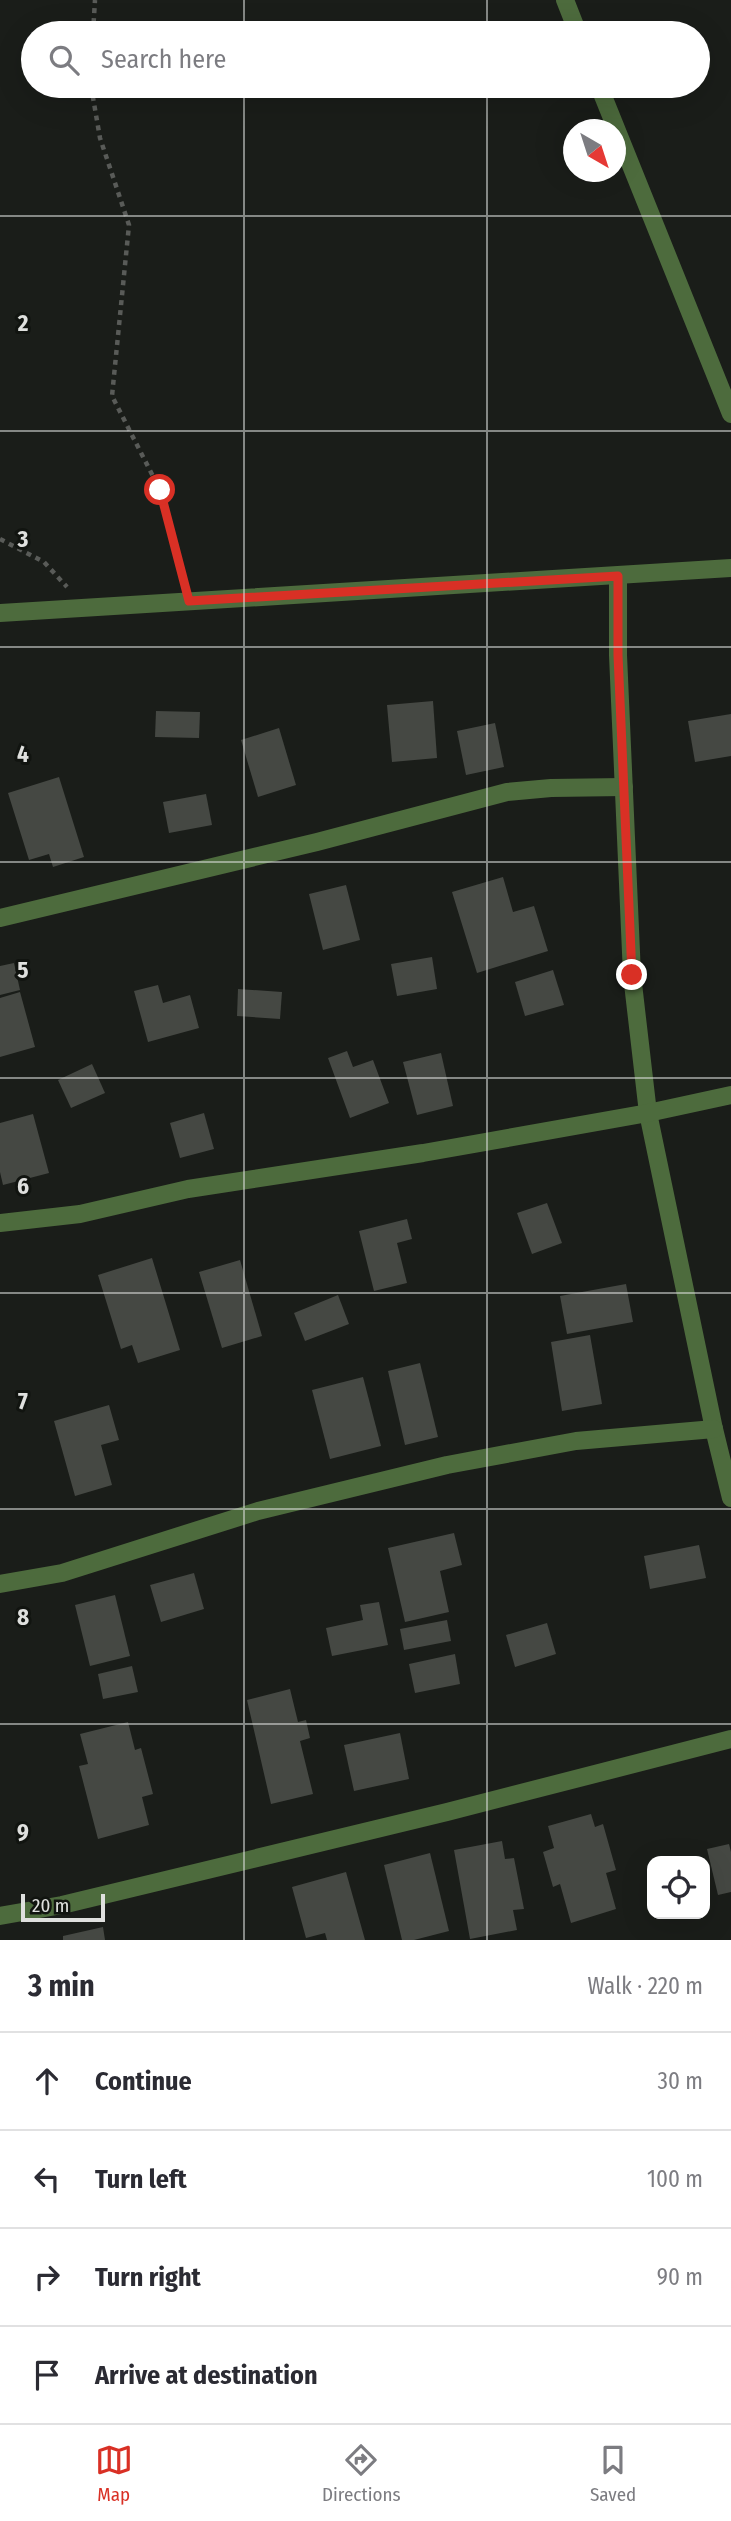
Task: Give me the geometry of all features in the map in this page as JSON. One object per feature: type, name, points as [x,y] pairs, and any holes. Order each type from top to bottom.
[{"type":"street","points":[[565,0],[573,21]]},
{"type":"street","points":[[604,98],[731,414]]},
{"type":"street","points":[[0,613],[731,568]]},
{"type":"street","points":[[618,576],[618,655],[632,975],[648,1113],[713,1429],[731,1498]]},
{"type":"street","points":[[0,918],[317,842],[508,792],[551,788],[624,788]]},
{"type":"street","points":[[0,1223],[80,1214],[188,1189],[423,1153],[731,1096]]},
{"type":"street","points":[[0,1584],[62,1573],[258,1511],[447,1465],[576,1441],[713,1429]]},
{"type":"street","points":[[0,1916],[62,1905],[731,1740]]},
{"type":"path","points":[[94,21],[95,0]]},
{"type":"path","points":[[93,98],[100,138],[129,225],[112,396],[160,490],[189,601]]},
{"type":"path","points":[[0,539],[44,562],[86,608]]},
{"type":"building","points":[[433,701],[437,758],[392,762],[387,705]]},
{"type":"building","points":[[156,711],[200,712],[199,738],[155,737]]},
{"type":"building","points":[[731,714],[731,756],[695,762],[688,721]]},
{"type":"building","points":[[495,723],[504,767],[466,775],[457,731]]},
{"type":"building","points":[[279,728],[296,785],[258,797],[241,740]]},
{"type":"building","points":[[59,777],[84,857],[53,867],[49,854],[29,860],[8,793]]},
{"type":"building","points":[[206,794],[212,825],[169,833],[163,802]]},
{"type":"building","points":[[503,877],[513,912],[534,906],[548,951],[477,973],[452,892]]},
{"type":"building","points":[[346,885],[360,940],[323,950],[309,894]]},
{"type":"building","points":[[432,957],[437,989],[397,996],[391,964]]},
{"type":"building","points":[[14,963],[20,990],[0,995],[0,966]]},
{"type":"building","points":[[553,970],[564,1005],[525,1016],[515,982]]},
{"type":"building","points":[[158,985],[163,1003],[190,995],[199,1028],[148,1042],[134,991]]},
{"type":"building","points":[[238,989],[282,992],[280,1019],[237,1016]]},
{"type":"building","points":[[20,992],[35,1047],[0,1057],[0,998]]},
{"type":"building","points":[[347,1051],[353,1067],[373,1060],[389,1103],[350,1118],[328,1058]]},
{"type":"building","points":[[441,1053],[453,1106],[417,1115],[403,1062]]},
{"type":"building","points":[[92,1064],[105,1093],[71,1108],[58,1080]]},
{"type":"building","points":[[204,1113],[214,1149],[180,1158],[170,1123]]},
{"type":"building","points":[[33,1114],[49,1173],[3,1185],[0,1172],[0,1123]]},
{"type":"building","points":[[547,1203],[562,1243],[532,1254],[517,1213]]},
{"type":"building","points":[[407,1219],[412,1239],[397,1243],[407,1283],[374,1291],[359,1231]]},
{"type":"building","points":[[152,1258],[180,1350],[138,1363],[132,1345],[121,1349],[98,1275]]},
{"type":"building","points":[[240,1260],[262,1336],[222,1348],[199,1272]]},
{"type":"building","points":[[626,1284],[633,1322],[567,1334],[560,1296]]},
{"type":"building","points":[[338,1295],[349,1324],[305,1341],[294,1313]]},
{"type":"building","points":[[590,1335],[602,1404],[562,1411],[551,1342]]},
{"type":"building","points":[[420,1363],[438,1437],[405,1445],[388,1371]]},
{"type":"building","points":[[363,1377],[381,1446],[330,1459],[312,1390]]},
{"type":"building","points":[[109,1405],[119,1440],[101,1445],[112,1485],[75,1496],[54,1421]]},
{"type":"building","points":[[454,1533],[462,1565],[440,1571],[449,1612],[405,1622],[388,1548]]},
{"type":"building","points":[[699,1545],[706,1578],[650,1589],[644,1556]]},
{"type":"building","points":[[194,1573],[204,1609],[161,1622],[150,1585]]},
{"type":"building","points":[[115,1595],[130,1656],[90,1666],[75,1605]]},
{"type":"building","points":[[379,1602],[388,1645],[332,1656],[326,1628],[363,1620],[360,1605]]},
{"type":"building","points":[[447,1620],[451,1641],[404,1650],[400,1629]]},
{"type":"building","points":[[547,1623],[556,1654],[515,1667],[506,1635]]},
{"type":"building","points":[[455,1654],[460,1684],[415,1693],[409,1664]]},
{"type":"building","points":[[132,1666],[138,1692],[103,1699],[98,1674]]},
{"type":"building","points":[[290,1689],[298,1722],[306,1720],[310,1738],[300,1741],[313,1794],[271,1804],[247,1700]]},
{"type":"building","points":[[128,1722],[135,1750],[141,1748],[153,1794],[142,1797],[149,1825],[98,1839],[79,1766],[88,1764],[80,1734]]},
{"type":"building","points":[[400,1733],[409,1779],[354,1791],[344,1745]]},
{"type":"building","points":[[591,1814],[595,1827],[603,1824],[616,1870],[606,1873],[616,1909],[571,1923],[560,1884],[553,1887],[543,1852],[554,1848],[548,1826]]},
{"type":"building","points":[[502,1841],[505,1859],[514,1858],[524,1909],[513,1910],[517,1930],[470,1939],[454,1850]]},
{"type":"building","points":[[729,1844],[731,1892],[718,1895],[707,1849]]},
{"type":"building","points":[[430,1853],[449,1931],[414,1940],[402,1940],[384,1865]]},
{"type":"building","points":[[346,1872],[365,1940],[327,1940],[325,1933],[306,1938],[292,1887]]},
{"type":"building","points":[[103,1927],[105,1940],[63,1940],[63,1936]]},
{"type":"route","points":[[160,490],[189,601],[618,576],[618,655],[632,975]]}]
